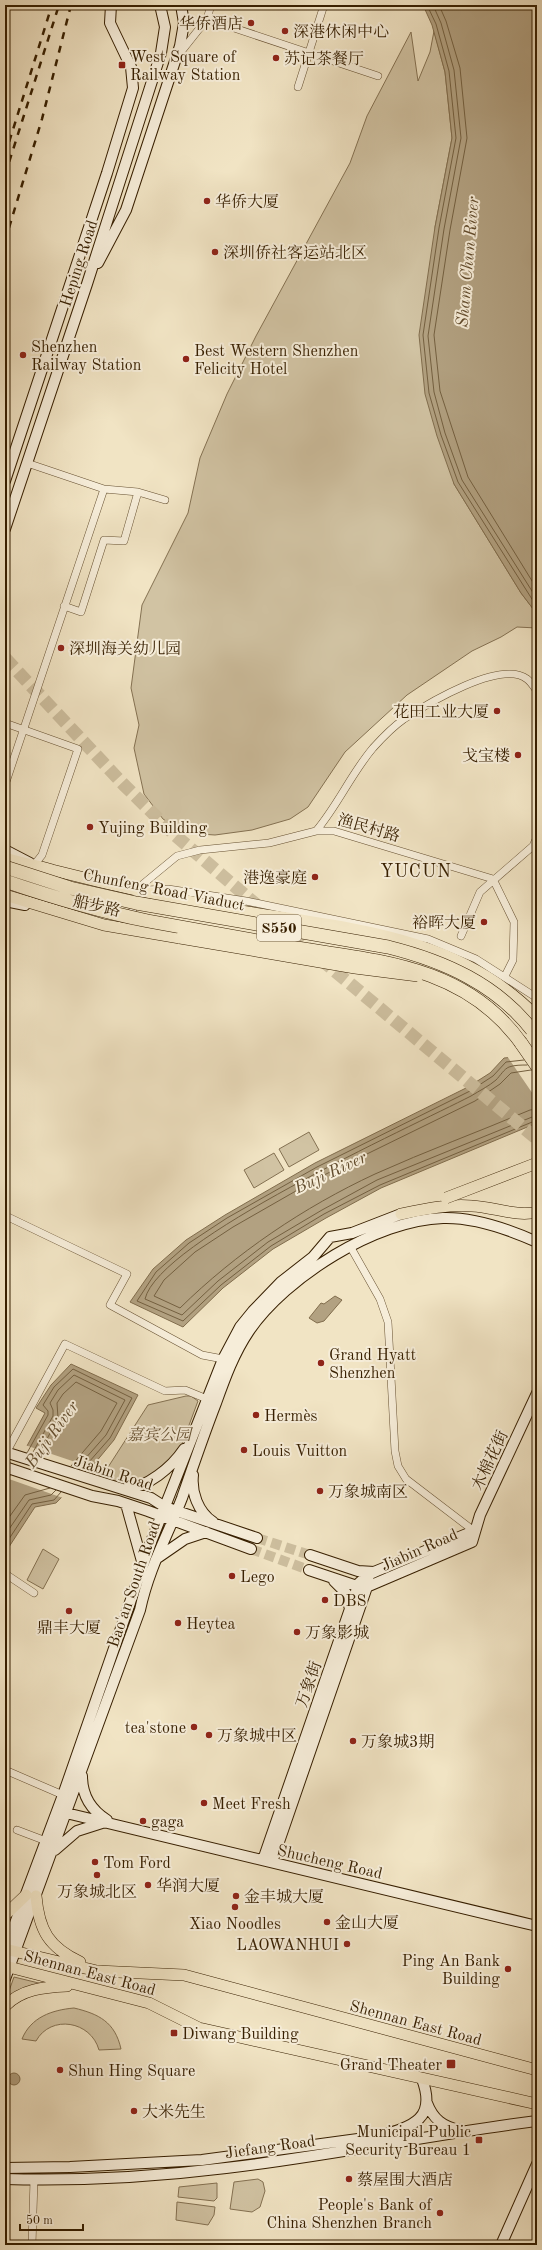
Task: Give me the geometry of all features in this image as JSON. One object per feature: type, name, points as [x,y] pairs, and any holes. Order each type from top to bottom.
[{"type":"highway","name":"Chunfeng Road Viaduct","points":[[7,862],[70,888],[130,902],[388,947],[419,955],[450,967],[485,987],[515,1010],[535,1033]]},
{"type":"highway","name":"Chunfeng Road Viaduct","points":[[5,881],[42,893],[147,920],[391,963],[432,976],[479,1000],[493,1010],[521,1043],[537,1066]]},
{"type":"highway","points":[[5,887],[42,893]]},
{"type":"main road","name":"船步路","points":[[7,862],[34,865],[138,892],[337,927],[416,944],[462,962],[514,988],[537,1017]]},
{"type":"main road","points":[[5,894],[14,891],[21,880],[20,867],[7,862]]},
{"type":"main road","name":"船步路","points":[[5,894],[60,913],[104,925],[355,968],[417,976],[452,985]]},
{"type":"main road","points":[[401,1214],[537,1163]]},
{"type":"main road","points":[[401,1214],[431,1208],[460,1205],[490,1208],[521,1214],[537,1212]]},
{"type":"main road","points":[[5,1915],[31,1896],[39,1921],[51,1942],[65,1955],[97,1971]]},
{"type":"main road","name":"Shennan East Road","points":[[8,1950],[97,1971],[184,1975],[537,2070]]},
{"type":"main road","name":"Shennan East Road","points":[[7,1966],[149,2003],[199,2028],[537,2104]]},
{"type":"main road","points":[[5,2006],[19,1996],[36,1989],[79,1986]]},
{"type":"street","name":"Heping Road","points":[[5,481],[107,173],[132,92],[133,78],[131,67],[110,23],[111,5]]},
{"type":"street","name":"Heping Road","points":[[5,529],[87,284],[163,41],[165,27],[160,5]]},
{"type":"street","points":[[87,284],[126,210],[184,30],[181,5]]},
{"type":"street","points":[[176,58],[207,19],[211,5]]},
{"type":"street","points":[[298,87],[324,5]]},
{"type":"street","points":[[207,19],[378,76]]},
{"type":"street","points":[[27,463],[104,489],[138,492],[165,500]]},
{"type":"street","points":[[5,785],[104,489]]},
{"type":"street","points":[[64,606],[81,612],[104,540],[124,541],[138,492]]},
{"type":"street","points":[[316,830],[329,815],[358,768],[374,747],[403,720],[444,696],[468,684],[491,676],[513,675],[527,678],[537,690]]},
{"type":"street","points":[[5,723],[78,750],[42,855],[34,865],[5,850]]},
{"type":"street","name":"渔民村路","points":[[127,929],[138,892],[152,875],[172,858],[184,853],[269,843],[316,830],[344,833],[494,879]]},
{"type":"street","points":[[461,936],[480,892],[533,846],[537,837]]},
{"type":"street","points":[[494,879],[514,922],[513,960],[505,976]]},
{"type":"street","points":[[138,892],[161,889],[208,895],[414,935],[452,947],[505,976],[514,988],[537,998]]},
{"type":"street","name":"船步路","points":[[5,901],[60,913]]},
{"type":"street","name":"Bao'an South Road","points":[[31,1896],[46,1841],[143,1565],[193,1433],[223,1359],[237,1332],[253,1311],[281,1282],[313,1257],[330,1237],[352,1233],[401,1214]]},
{"type":"street","points":[[6,1217],[127,1274],[110,1305],[202,1355],[223,1359]]},
{"type":"street","name":"Bao'an South Road","points":[[5,1979],[8,1950],[51,1854],[140,1610],[145,1586],[154,1560],[174,1516],[231,1364],[251,1328],[273,1302],[301,1277],[350,1246],[403,1225],[430,1218],[445,1218],[484,1223],[537,1242]]},
{"type":"street","points":[[350,1246],[380,1299],[388,1322],[395,1451],[398,1466],[413,1485],[474,1530]]},
{"type":"street","points":[[6,1453],[65,1344],[165,1391],[185,1390],[207,1399]]},
{"type":"street","name":"木棉花街","points":[[472,1542],[474,1530],[537,1393]]},
{"type":"street","points":[[122,1489],[133,1488],[146,1483],[169,1466],[181,1453],[193,1433]]},
{"type":"street","name":"Jiabin Road","points":[[6,1453],[96,1483],[151,1498],[163,1512]]},
{"type":"street","points":[[193,1465],[193,1487],[196,1500],[205,1515],[214,1524]]},
{"type":"street","name":"Jiabin Road","points":[[7,1468],[92,1496],[163,1512],[206,1532],[251,1549]]},
{"type":"street","points":[[126,1504],[143,1565]]},
{"type":"street","name":"Jiabin Road","points":[[174,1516],[214,1524],[258,1538]]},
{"type":"street","name":"Jiabin Road","points":[[310,1555],[370,1573],[474,1530]]},
{"type":"street","points":[[154,1560],[185,1539],[206,1532]]},
{"type":"street","name":"Jiabin Road","points":[[363,1586],[380,1583],[472,1542]]},
{"type":"street","points":[[309,1570],[338,1584],[345,1592],[349,1601],[348,1614]]},
{"type":"street","name":"万象街","points":[[267,1861],[348,1614],[370,1573]]},
{"type":"street","points":[[5,1578],[7,1575],[34,1593]]},
{"type":"street","points":[[267,1861],[363,1586],[321,1575]]},
{"type":"street","points":[[82,1769],[84,1790],[91,1805],[98,1814],[116,1825]]},
{"type":"street","points":[[5,1770],[63,1795]]},
{"type":"street","points":[[66,1813],[116,1825]]},
{"type":"street","points":[[51,1854],[66,1839],[83,1828],[95,1824],[116,1825]]},
{"type":"street","name":"Shucheng Road","points":[[116,1825],[537,1926]]},
{"type":"street","points":[[17,1830],[46,1841]]},
{"type":"street","points":[[422,2079],[427,2102],[438,2121],[444,2125],[463,2130]]},
{"type":"street","name":"Jiefang Road","points":[[5,2168],[70,2167],[202,2160],[368,2138],[380,2136],[416,2124],[424,2114],[427,2102]]},
{"type":"street","name":"Jiefang Road","points":[[5,2179],[152,2175],[224,2168],[348,2150],[463,2130],[537,2121]]},
{"type":"street","points":[[501,2245],[537,2164]]},
{"type":"street","points":[[32,2245],[34,2179]]},
{"type":"green space","points":[[434,31],[445,72],[452,138],[435,227],[454,484],[521,593],[537,614],[537,628],[517,627],[501,637],[472,651],[407,695],[345,752],[308,807],[290,819],[252,830],[215,835],[185,833],[163,819],[144,794],[134,748],[139,725],[131,688],[142,605],[188,513],[200,458],[227,394],[256,336],[350,163],[367,116],[411,32],[418,81],[430,52]]},
{"type":"green space","points":[[309,1132],[319,1150],[289,1167],[279,1149]]},
{"type":"green space","points":[[274,1153],[284,1170],[254,1188],[244,1170]]},
{"type":"green space","name":"嘉宾公园","points":[[191,1396],[198,1401],[182,1444],[177,1452],[146,1480],[123,1486],[103,1475],[148,1405]]},
{"type":"green space","points":[[43,1549],[59,1559],[43,1589],[27,1580]]},
{"type":"green space","points":[[14,1977],[47,1985],[5,2002]]},
{"type":"green space","points":[[74,2008],[91,2013],[105,2021],[115,2032],[121,2049],[99,2050],[95,2040],[88,2033],[80,2027],[70,2024],[60,2024],[51,2027],[43,2032],[36,2041],[22,2039],[31,2025],[43,2016]]},
{"type":"green space","points":[[258,2179],[263,2182],[265,2191],[260,2207],[252,2212],[230,2209],[234,2182]]},
{"type":"green space","points":[[217,2183],[217,2198],[214,2201],[178,2197],[179,2187]]},
{"type":"green space","points":[[177,2202],[215,2207],[214,2215],[208,2225],[176,2220]]},
{"type":"water","name":"Sham Chun River","points":[[423,5],[537,5],[537,614],[521,593],[454,484],[437,436],[425,394],[419,335],[435,227],[452,138],[445,72],[432,25]]},
{"type":"water","name":"Buji River","points":[[537,1055],[537,1123],[381,1188],[326,1218],[273,1249],[223,1288],[183,1327],[130,1302],[153,1269],[186,1240],[225,1215],[315,1163],[468,1087],[490,1073],[504,1058]]},
{"type":"water","points":[[335,1296],[342,1300],[324,1321],[317,1323],[309,1318],[321,1303],[324,1304]]},
{"type":"water","name":"Buji River","points":[[71,1364],[138,1395],[114,1440],[95,1463],[56,1503],[35,1507],[5,1553],[5,1486],[45,1413],[36,1408],[51,1385]]},
{"type":"water","points":[[14,2073],[18,2075],[20,2079],[18,2083],[14,2085],[10,2083],[8,2079],[10,2075]]},
{"type":"pier","points":[[537,1053],[537,1100],[507,1056]]},
{"type":"pier","points":[[25,1445],[93,1468],[63,1498],[9,1479]]},
{"type":"tunnel","points":[[5,658],[124,785],[176,836],[294,937],[537,1139]]},
{"type":"tunnel","points":[[257,1538],[310,1555]]},
{"type":"tunnel","points":[[251,1549],[309,1570]]},
{"type":"railway","points":[[5,155],[52,5]]},
{"type":"railway","points":[[5,175],[59,5]]},
{"type":"railway","points":[[5,241],[42,119],[71,5]]},
{"type":"place","name":"华侨酒店","points":[[251,23]]},
{"type":"place","name":"深港休闲中心","points":[[285,31]]},
{"type":"place","name":"苏记茶餐厅","points":[[276,58]]},
{"type":"place","name":"West Square of Railway Station","points":[[122,65]]},
{"type":"place","name":"华侨大厦","points":[[207,201]]},
{"type":"place","name":"深圳侨社客运站北区","points":[[215,252]]},
{"type":"place","name":"Shenzhen Railway Station","points":[[23,355]]},
{"type":"place","name":"Best Western Shenzhen Felicity Hotel","points":[[186,359]]},
{"type":"place","name":"深圳海关幼儿园","points":[[61,648]]},
{"type":"place","name":"花田工业大厦","points":[[497,711]]},
{"type":"place","name":"戈宝楼","points":[[518,755]]},
{"type":"place","name":"Yujing Building","points":[[90,827]]},
{"type":"place","name":"港逸豪庭","points":[[315,877]]},
{"type":"place","name":"裕晖大厦","points":[[484,922]]},
{"type":"place","name":"Grand Hyatt Shenzhen","points":[[321,1363]]},
{"type":"place","name":"Hermès","points":[[256,1415]]},
{"type":"place","name":"Louis Vuitton","points":[[244,1450]]},
{"type":"place","name":"万象城南区","points":[[320,1491]]},
{"type":"place","name":"Lego","points":[[232,1576]]},
{"type":"place","name":"DBS","points":[[325,1600]]},
{"type":"place","name":"鼎丰大厦","points":[[69,1611]]},
{"type":"place","name":"Heytea","points":[[178,1623]]},
{"type":"place","name":"万象影城","points":[[297,1632]]},
{"type":"place","name":"tea'stone","points":[[194,1727]]},
{"type":"place","name":"万象城中区","points":[[209,1735]]},
{"type":"place","name":"万象城3期","points":[[353,1741]]},
{"type":"place","name":"Meet Fresh","points":[[204,1803]]},
{"type":"place","name":"gaga","points":[[143,1821]]},
{"type":"place","name":"Tom Ford","points":[[95,1862]]},
{"type":"place","name":"万象城北区","points":[[97,1875]]},
{"type":"place","name":"华润大厦","points":[[148,1885]]},
{"type":"place","name":"金丰城大厦","points":[[236,1896]]},
{"type":"place","name":"Xiao Noodles","points":[[235,1907]]},
{"type":"place","name":"金山大厦","points":[[327,1922]]},
{"type":"place","name":"LAOWANHUI","points":[[347,1944]]},
{"type":"place","name":"Ping An Bank Building","points":[[508,1969]]},
{"type":"place","name":"Diwang Building","points":[[174,2033]]},
{"type":"place","name":"Grand Theater","points":[[451,2064]]},
{"type":"place","name":"Shun Hing Square","points":[[60,2070]]},
{"type":"place","name":"大米先生","points":[[134,2111]]},
{"type":"place","name":"Municipal Public Security Bureau 1","points":[[479,2140]]},
{"type":"place","name":"蔡屋围大酒店","points":[[349,2179]]},
{"type":"place","name":"People's Bank of China Shenzhen Branch","points":[[440,2213]]},
{"type":"district","name":"YUCUN","points":[[416,871]]}]
